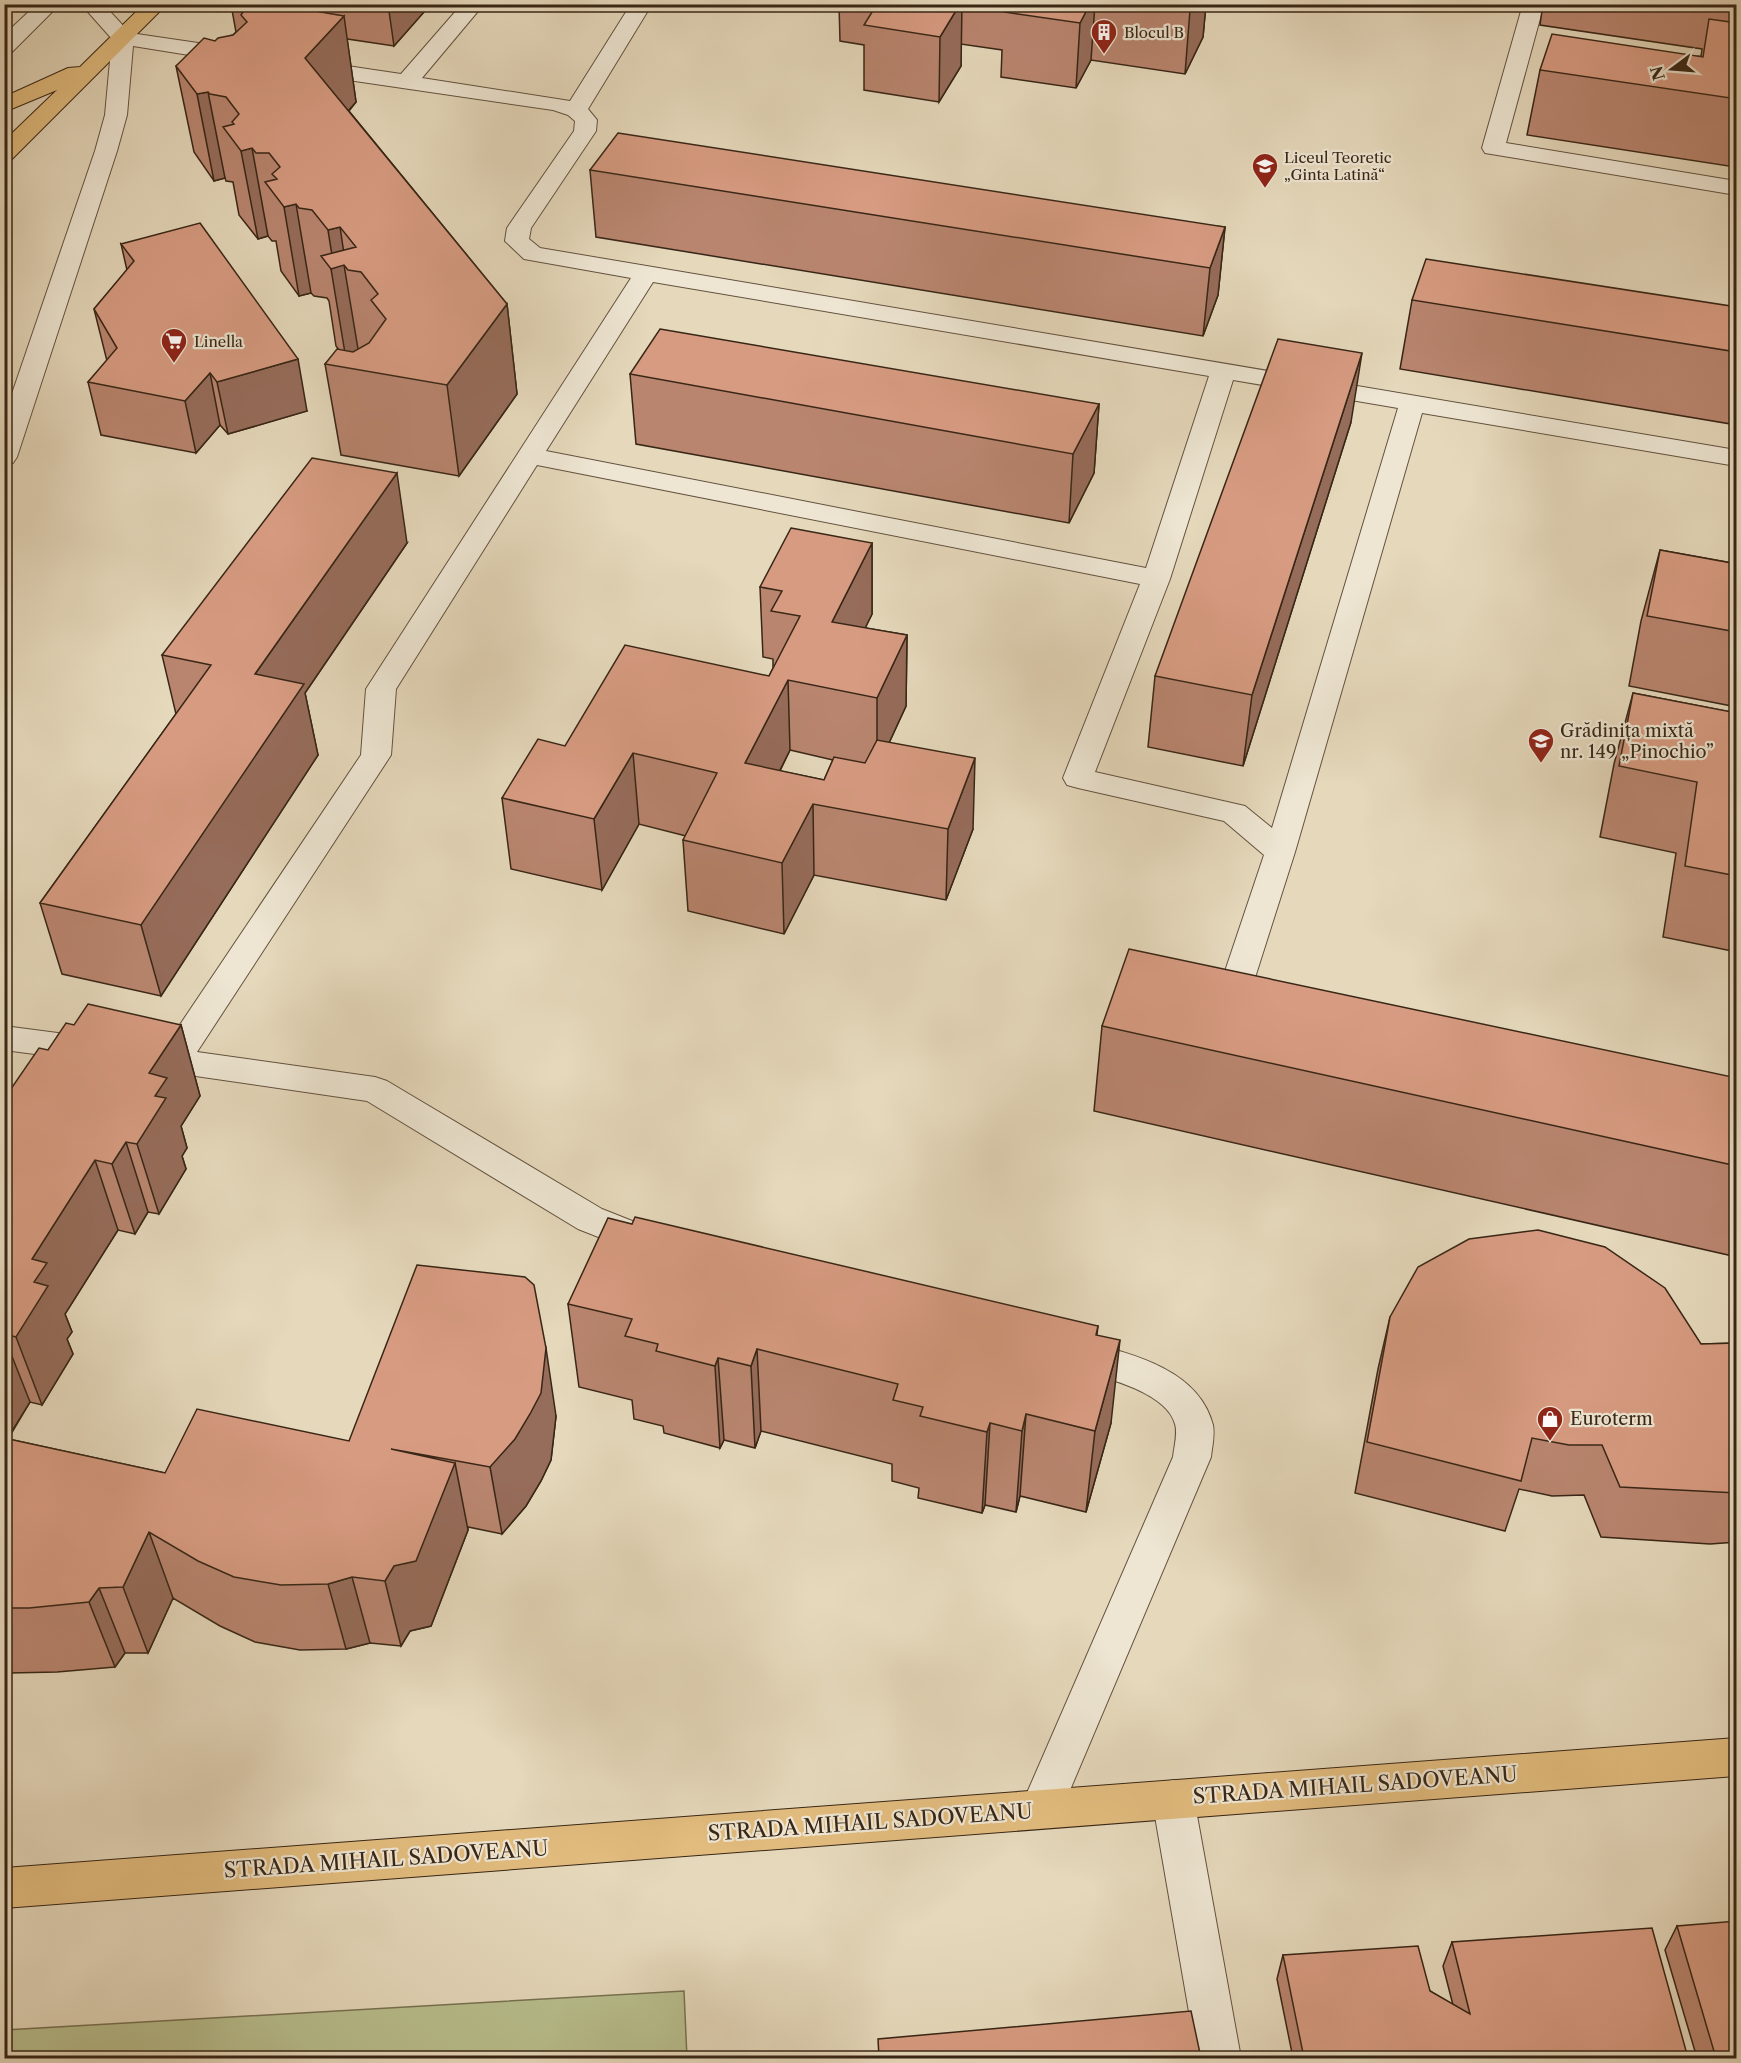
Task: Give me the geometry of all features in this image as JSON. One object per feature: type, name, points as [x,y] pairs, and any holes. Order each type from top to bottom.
[{"type":"main road","points":[[4,154],[157,4]]},
{"type":"main road","points":[[4,105],[97,63]]},
{"type":"main road","name":"STRADA MIHAIL SADOVEANU","points":[[4,1888],[1737,1756]]},
{"type":"street","points":[[4,47],[50,4]]},
{"type":"street","points":[[91,4],[123,38],[555,104],[576,110],[586,120],[585,131],[519,228],[517,241],[533,254],[1737,458]]},
{"type":"street","points":[[406,83],[474,4]]},
{"type":"street","points":[[576,110],[642,4]]},
{"type":"street","points":[[1534,4],[1493,148],[1737,188]]},
{"type":"street","points":[[4,457],[104,160],[116,115],[123,38]]},
{"type":"street","points":[[174,1061],[376,755],[381,689],[646,273]]},
{"type":"street","points":[[1222,371],[1156,579],[1078,778],[1234,813],[1280,852]]},
{"type":"street","points":[[1281,1002],[1234,992],[1280,852],[1412,404]]},
{"type":"street","points":[[530,456],[1156,579]]},
{"type":"street","points":[[4,1038],[375,1090],[590,1219],[653,1245],[675,1251]]},
{"type":"street","points":[[1040,1345],[1097,1360],[1165,1385],[1186,1405],[1195,1426],[1192,1457],[1041,1809]]},
{"type":"street","points":[[1173,1799],[1219,2058]]},
{"type":"green space","points":[[684,1991],[687,2058],[5,2058],[5,2030]]},
{"type":"building","points":[[237,4],[274,4],[344,16],[305,58],[507,304],[447,385],[325,364],[337,349],[353,352],[369,343],[386,319],[371,300],[378,294],[361,272],[348,270],[344,265],[331,269],[321,256],[356,247],[340,227],[328,230],[312,210],[299,208],[296,204],[284,207],[265,182],[277,179],[272,174],[280,167],[269,153],[256,153],[252,148],[241,151],[223,127],[234,124],[232,122],[239,114],[226,97],[208,92],[197,94],[176,66],[204,38],[215,41],[218,38],[233,35],[247,22],[241,15],[243,12],[232,10]]},
{"type":"building","points":[[877,4],[960,4],[940,37],[864,25]]},
{"type":"building","points":[[1008,4],[1090,4],[1080,23],[1004,12]]},
{"type":"building","points":[[1155,4],[1193,4],[1190,10]]},
{"type":"building","points":[[1709,19],[1737,23],[1737,99],[1540,70],[1552,34],[1703,57]]},
{"type":"building","points":[[618,133],[1225,227],[1210,268],[590,170]]},
{"type":"building","points":[[200,223],[298,359],[217,382],[210,373],[185,401],[88,382],[117,348],[94,309],[134,261],[121,244]]},
{"type":"building","points":[[1426,259],[1737,307],[1737,352],[1412,300]]},
{"type":"building","points":[[660,329],[1099,404],[1073,454],[630,374]]},
{"type":"building","points":[[1278,339],[1362,353],[1252,695],[1155,676]]},
{"type":"building","points":[[312,458],[397,473],[255,674],[304,684],[141,925],[40,903],[211,665],[162,655]]},
{"type":"building","points":[[791,528],[872,543],[832,622],[907,635],[877,698],[788,680],[745,763],[824,780],[834,757],[865,763],[877,740],[975,758],[948,829],[813,804],[782,863],[683,840],[717,773],[633,753],[594,819],[502,798],[538,739],[565,746],[625,645],[769,676],[800,616],[771,611],[782,591],[760,587]]},
{"type":"building","points":[[1660,550],[1737,564],[1737,632],[1647,616]]},
{"type":"building","points":[[1633,693],[1737,713],[1737,783],[1734,800],[1737,800],[1737,876],[1685,866],[1697,782],[1619,766]]},
{"type":"building","points":[[1129,949],[1737,1078],[1737,1166],[1102,1026]]},
{"type":"building","points":[[88,1004],[181,1025],[149,1073],[167,1078],[155,1096],[166,1098],[137,1144],[126,1142],[112,1164],[95,1160],[32,1259],[47,1263],[34,1282],[48,1286],[16,1337],[4,1334],[4,1099],[39,1048],[48,1050],[66,1023],[74,1025]]},
{"type":"building","points":[[635,1217],[1098,1326],[1096,1335],[1120,1340],[1095,1431],[1026,1414],[1022,1431],[990,1423],[987,1432],[920,1416],[923,1407],[893,1400],[898,1384],[757,1349],[751,1366],[718,1358],[715,1366],[656,1351],[658,1344],[625,1336],[632,1319],[568,1304],[608,1218],[632,1224]]},
{"type":"building","name":"Euroterm","points":[[1538,1230],[1605,1247],[1665,1288],[1701,1344],[1737,1343],[1737,1493],[1620,1487],[1602,1445],[1569,1445],[1532,1438],[1521,1481],[1367,1442],[1390,1317],[1418,1267],[1469,1239]]},
{"type":"building","points":[[417,1265],[525,1277],[534,1285],[546,1348],[541,1393],[515,1439],[490,1467],[391,1449],[455,1463],[416,1561],[394,1566],[385,1581],[352,1577],[328,1584],[281,1585],[234,1577],[198,1561],[149,1532],[123,1587],[99,1588],[89,1602],[4,1608],[4,1438],[165,1473],[197,1409],[349,1441]]},
{"type":"building","points":[[1737,1921],[1737,2058],[1716,2058],[1677,1926]]},
{"type":"building","points":[[1652,1928],[1688,2058],[1304,2058],[1283,1955],[1418,1946],[1430,1991],[1470,2014],[1452,1942]]},
{"type":"building","points":[[1191,2011],[1201,2058],[879,2058],[878,2039]]},
{"type":"place","name":"Blocul B","points":[[1104,55]]},
{"type":"place","name":"Liceul Teoretic „Ginta Latină“","points":[[1265,189]]},
{"type":"place","name":"Linella","points":[[174,364]]},
{"type":"place","name":"Grădinița mixtă nr. 149 „Pinochio”","points":[[1541,764]]},
{"type":"place","name":"Euroterm","points":[[1550,1442]]}]
